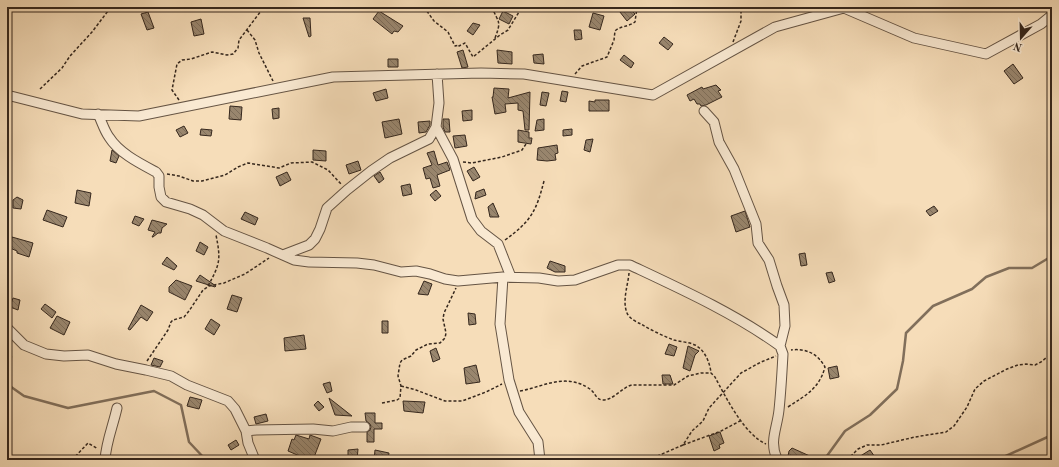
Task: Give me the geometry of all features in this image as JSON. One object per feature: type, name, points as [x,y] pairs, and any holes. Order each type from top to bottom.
[{"type":"street","points":[[7,95],[82,114],[139,116],[333,77],[437,74],[524,74],[653,95],[775,27],[844,8],[914,38],[986,54],[1041,24],[1052,15]]},
{"type":"street","points":[[282,255],[310,245],[320,229],[327,208],[371,170],[390,158],[429,139],[436,127],[439,103],[437,74]]},
{"type":"street","points":[[704,111],[714,122],[719,142],[750,207],[756,224],[758,244],[769,260],[784,305],[779,412],[774,434],[773,448],[777,459],[779,460]]},
{"type":"street","points":[[98,114],[108,137],[115,145],[128,156],[156,172],[159,176],[161,197],[166,202],[190,209],[203,215],[224,232],[294,260],[374,265],[401,272],[416,271],[445,279],[458,280],[507,277],[539,278],[558,281],[575,280],[618,265],[630,265],[715,307],[759,331],[781,349]]},
{"type":"street","points":[[436,127],[453,159],[472,219],[481,231],[498,244],[507,277],[500,324],[509,380],[519,412],[538,442],[540,460]]},
{"type":"street","points":[[7,328],[24,345],[46,354],[64,356],[88,355],[116,364],[171,376],[187,385],[228,401],[235,409],[246,431],[248,443],[255,460]]},
{"type":"street","points":[[105,456],[107,438],[112,427],[117,408]]},
{"type":"street","points":[[246,431],[313,429],[333,431],[351,427],[365,427]]},
{"type":"path","points":[[40,89],[62,68],[65,62],[92,32],[111,7]]},
{"type":"path","points":[[183,107],[172,90],[177,64],[182,60],[191,59],[212,52],[233,54],[238,48],[239,40],[264,7]]},
{"type":"path","points":[[424,7],[434,21],[448,32],[455,46],[460,46],[465,43],[474,57],[508,30],[522,7]]},
{"type":"path","points":[[492,7],[499,22],[498,31],[494,40]]},
{"type":"path","points":[[568,81],[582,66],[607,57],[614,40],[615,31],[618,28],[631,25],[635,22],[638,7]]},
{"type":"path","points":[[717,7],[741,12]]},
{"type":"path","points":[[728,53],[741,20],[741,7]]},
{"type":"path","points":[[247,30],[255,40],[259,53],[276,88]]},
{"type":"path","points":[[453,159],[472,163],[502,157],[522,150],[526,144]]},
{"type":"path","points":[[159,176],[168,174],[193,181],[202,181],[225,174],[248,163],[279,168],[291,163],[312,162],[328,170],[347,190]]},
{"type":"path","points":[[498,244],[517,232],[530,218],[540,199],[544,181]]},
{"type":"path","points":[[142,369],[168,330],[171,322],[184,317],[203,290],[208,286],[219,262],[220,254],[216,234]]},
{"type":"path","points":[[208,286],[224,283],[245,274],[271,257],[282,255]]},
{"type":"path","points":[[630,265],[626,298],[627,314],[648,328],[674,340],[695,345],[701,350],[710,365],[711,373],[715,377],[740,421],[758,441],[773,448]]},
{"type":"path","points":[[382,403],[400,398],[401,386],[398,376],[400,363],[402,360],[409,358],[416,350],[428,344],[440,343],[445,338],[446,332],[443,320],[444,313],[458,280]]},
{"type":"path","points":[[683,445],[692,431],[702,421],[709,408],[741,373],[781,349],[801,349],[821,360],[825,367],[820,381],[815,388],[779,412]]},
{"type":"path","points":[[847,460],[858,449],[867,445],[881,445],[946,432],[954,426],[967,407],[975,389],[984,381],[1018,365],[1035,365],[1052,353]]},
{"type":"path","points":[[512,392],[561,380],[570,381],[591,389],[596,397],[602,400],[609,398],[627,386],[674,385],[688,376],[701,372],[711,373]]},
{"type":"path","points":[[401,386],[446,401],[462,401],[486,392],[509,380]]},
{"type":"path","points":[[648,460],[721,431],[740,421]]},
{"type":"path","points":[[72,460],[88,444],[105,456]]},
{"type":"path","points":[[36,460],[46,457],[62,460]]},
{"type":"path","points":[[7,458],[15,460]]},
{"type":"building","points":[[616,7],[629,7],[635,14],[627,21]]},
{"type":"building","points":[[379,11],[403,26],[398,32],[394,31],[392,34],[373,19]]},
{"type":"building","points":[[503,11],[513,16],[509,24],[499,19]]},
{"type":"building","points":[[148,12],[154,28],[147,30],[141,14]]},
{"type":"building","points":[[593,13],[604,16],[600,30],[589,27]]},
{"type":"building","points":[[303,18],[310,18],[311,36],[309,37]]},
{"type":"building","points":[[201,19],[204,34],[194,36],[191,22]]},
{"type":"building","points":[[473,23],[480,25],[473,35],[467,31]]},
{"type":"building","points":[[574,30],[581,30],[582,39],[575,40]]},
{"type":"building","points":[[664,37],[673,44],[668,50],[659,43]]},
{"type":"building","points":[[463,50],[468,67],[462,68],[457,52]]},
{"type":"building","points":[[497,50],[512,52],[512,64],[498,63]]},
{"type":"building","points":[[543,54],[544,64],[534,63],[533,55]]},
{"type":"building","points":[[624,55],[634,63],[631,68],[620,60]]},
{"type":"building","points":[[388,59],[398,59],[398,67],[388,67]]},
{"type":"building","points":[[1013,64],[1023,78],[1014,84],[1004,71]]},
{"type":"building","points":[[716,85],[721,90],[718,91],[722,97],[706,105],[701,106],[700,104],[697,104],[694,99],[690,101],[687,95],[702,87],[703,89]]},
{"type":"building","points":[[494,88],[509,89],[508,98],[530,92],[529,130],[525,130],[523,111],[518,110],[518,103],[505,104],[506,112],[495,114],[492,97]]},
{"type":"building","points":[[386,89],[388,98],[376,101],[373,93]]},
{"type":"building","points":[[562,91],[568,92],[566,102],[560,101]]},
{"type":"building","points":[[542,92],[549,93],[546,106],[540,105]]},
{"type":"building","points":[[595,100],[609,100],[609,111],[589,111],[589,101],[595,102]]},
{"type":"building","points":[[230,106],[242,107],[241,120],[229,119]]},
{"type":"building","points":[[279,108],[279,118],[273,119],[272,109]]},
{"type":"building","points":[[472,110],[472,120],[463,121],[462,111]]},
{"type":"building","points":[[399,119],[402,134],[385,138],[382,122]]},
{"type":"building","points":[[443,119],[449,119],[450,132],[445,132],[443,127]]},
{"type":"building","points":[[544,119],[544,130],[535,131],[537,120]]},
{"type":"building","points":[[430,121],[430,125],[426,132],[419,133],[418,122]]},
{"type":"building","points":[[184,126],[188,133],[180,137],[176,130]]},
{"type":"building","points":[[201,129],[212,130],[211,136],[200,135]]},
{"type":"building","points":[[572,129],[572,135],[563,136],[563,130]]},
{"type":"building","points":[[518,130],[529,132],[529,138],[532,138],[531,144],[518,142]]},
{"type":"building","points":[[465,135],[467,146],[455,148],[453,136]]},
{"type":"building","points":[[593,139],[590,152],[584,150],[586,140]]},
{"type":"building","points":[[557,145],[558,153],[555,154],[556,160],[537,160],[538,148]]},
{"type":"building","points":[[112,150],[119,156],[116,163],[110,161]]},
{"type":"building","points":[[313,150],[326,151],[326,161],[313,160]]},
{"type":"building","points":[[434,151],[438,165],[447,162],[450,170],[437,175],[440,186],[433,188],[430,178],[426,179],[423,168],[432,165],[427,153]]},
{"type":"building","points":[[358,161],[361,170],[349,174],[346,165]]},
{"type":"building","points":[[474,167],[480,177],[473,181],[467,171]]},
{"type":"building","points":[[287,172],[291,180],[280,186],[276,177]]},
{"type":"building","points":[[380,172],[384,179],[379,183],[374,176]]},
{"type":"building","points":[[410,184],[412,194],[403,196],[401,186]]},
{"type":"building","points":[[484,189],[486,195],[475,199],[476,192]]},
{"type":"building","points":[[77,190],[91,193],[89,206],[75,203]]},
{"type":"building","points":[[436,190],[441,196],[435,201],[430,195]]},
{"type":"building","points":[[17,197],[23,200],[21,209],[13,208],[13,200]]},
{"type":"building","points":[[493,203],[499,217],[490,217],[488,207]]},
{"type":"building","points":[[934,206],[938,211],[930,216],[926,211]]},
{"type":"building","points":[[47,210],[67,217],[63,227],[43,220]]},
{"type":"building","points":[[745,211],[750,227],[736,232],[731,216]]},
{"type":"building","points":[[245,212],[258,218],[255,225],[241,219]]},
{"type":"building","points":[[135,216],[144,219],[139,226],[132,223]]},
{"type":"building","points":[[152,220],[167,224],[162,228],[161,233],[158,233],[153,237],[155,232],[148,230]]},
{"type":"building","points":[[12,237],[33,243],[29,257],[17,253],[17,251],[10,248]]},
{"type":"building","points":[[200,242],[208,247],[204,255],[196,251]]},
{"type":"building","points":[[805,253],[807,265],[801,266],[799,254]]},
{"type":"building","points":[[167,257],[177,266],[174,270],[162,264]]},
{"type":"building","points":[[550,261],[565,266],[565,272],[555,272],[547,268]]},
{"type":"building","points":[[832,272],[835,281],[829,283],[826,273]]},
{"type":"building","points":[[200,275],[216,286],[215,287],[196,281]]},
{"type":"building","points":[[176,280],[192,286],[185,300],[169,292],[169,287]]},
{"type":"building","points":[[424,281],[432,284],[428,295],[418,294]]},
{"type":"building","points":[[232,295],[242,298],[237,312],[227,309]]},
{"type":"building","points":[[13,298],[20,300],[18,310],[10,307]]},
{"type":"building","points":[[45,304],[56,312],[52,318],[41,309]]},
{"type":"building","points":[[141,305],[153,312],[147,321],[141,317],[130,330],[128,329]]},
{"type":"building","points":[[468,313],[475,314],[476,324],[469,325]]},
{"type":"building","points":[[57,316],[70,322],[64,335],[50,328]]},
{"type":"building","points":[[211,319],[220,325],[214,335],[205,329]]},
{"type":"building","points":[[382,321],[388,321],[388,333],[382,333]]},
{"type":"building","points":[[304,335],[306,349],[285,351],[284,338]]},
{"type":"building","points":[[669,344],[677,347],[674,356],[665,354]]},
{"type":"building","points":[[688,346],[699,351],[695,355],[690,371],[683,368]]},
{"type":"building","points":[[436,348],[440,359],[433,362],[430,351]]},
{"type":"building","points":[[154,358],[163,361],[160,367],[151,365]]},
{"type":"building","points":[[476,365],[480,382],[466,384],[464,368]]},
{"type":"building","points":[[837,366],[839,377],[830,379],[828,368]]},
{"type":"building","points":[[662,375],[670,375],[673,384],[663,384]]},
{"type":"building","points":[[330,382],[332,391],[327,393],[323,384]]},
{"type":"building","points":[[190,397],[202,400],[199,409],[187,406]]},
{"type":"building","points":[[329,398],[352,416],[335,415]]},
{"type":"building","points":[[318,401],[324,407],[319,411],[314,405]]},
{"type":"building","points":[[403,401],[425,402],[423,413],[404,411]]},
{"type":"building","points":[[365,413],[375,413],[375,423],[382,423],[382,429],[374,429],[374,442],[367,442],[367,432],[371,427],[366,421]]},
{"type":"building","points":[[266,414],[268,421],[256,424],[254,417]]},
{"type":"building","points":[[720,432],[724,443],[719,445],[720,448],[714,451],[709,436]]},
{"type":"building","points":[[296,435],[309,439],[310,435],[321,439],[313,460],[301,460],[302,457],[288,451],[292,439],[294,440]]},
{"type":"building","points":[[236,440],[239,445],[231,450],[228,445]]},
{"type":"building","points":[[792,448],[812,457],[788,456],[789,451]]},
{"type":"building","points":[[358,449],[357,460],[351,460],[351,457],[348,457],[348,450]]},
{"type":"building","points":[[375,450],[389,453],[388,460],[374,460]]},
{"type":"building","points":[[870,450],[877,460],[854,460]]},
{"type":"waterway","points":[[824,460],[845,431],[870,415],[897,389],[903,361],[906,333],[933,306],[972,289],[986,277],[1009,268],[1032,268],[1052,256]]},
{"type":"waterway","points":[[7,356],[11,357],[7,364]]},
{"type":"waterway","points":[[7,384],[24,396],[68,408],[154,391],[181,405],[189,442],[206,460]]},
{"type":"waterway","points":[[997,460],[1052,435]]}]
